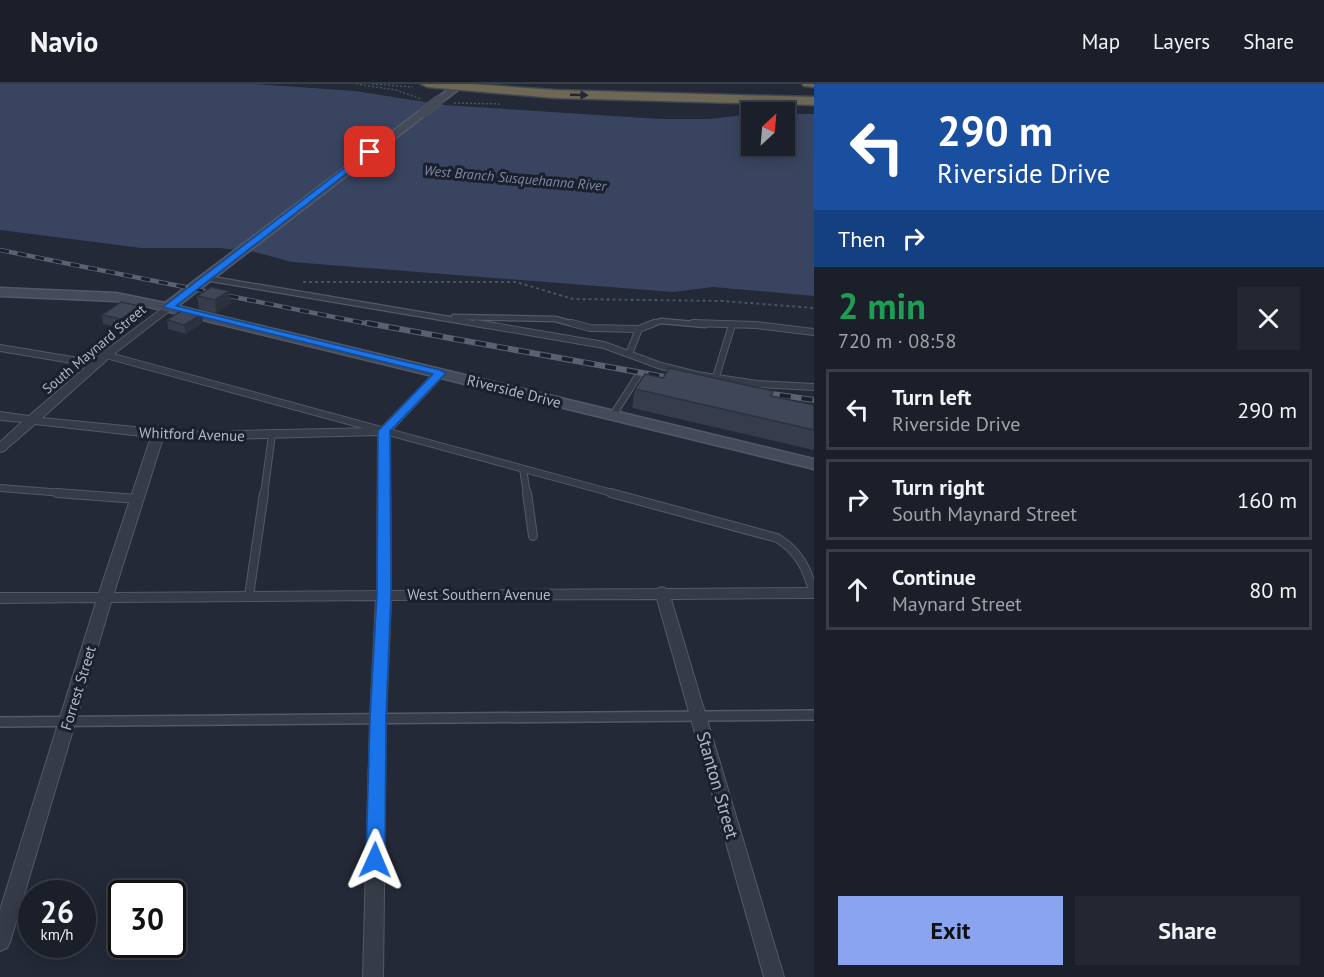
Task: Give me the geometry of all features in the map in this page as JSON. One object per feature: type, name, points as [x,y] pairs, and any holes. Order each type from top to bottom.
[{"type":"highway","points":[[606,84],[814,99]]},
{"type":"highway","points":[[808,84],[814,84]]},
{"type":"highway","points":[[421,86],[547,94],[814,99]]},
{"type":"highway","points":[[731,86],[814,91]]},
{"type":"main road","name":"South Maynard Street","points":[[168,307],[458,87]]},
{"type":"main road","name":"Riverside Drive","points":[[0,292],[116,297],[168,307],[814,464]]},
{"type":"street","name":"South Maynard Street","points":[[0,448],[96,364],[168,307]]},
{"type":"street","points":[[373,977],[378,718],[384,594],[384,431],[440,373]]},
{"type":"street","name":"Whitford Avenue","points":[[0,416],[31,422],[158,435],[272,435],[384,431]]},
{"type":"street","name":"Forrest Street","points":[[0,942],[105,598],[158,435]]},
{"type":"street","name":"West Southern Avenue","points":[[0,598],[662,592],[814,593]]},
{"type":"street","name":"Stanton Street","points":[[662,592],[774,977]]},
{"type":"lane","points":[[206,278],[437,318],[543,333],[604,345],[647,362],[716,377],[777,386],[814,387]]},
{"type":"lane","points":[[437,318],[537,318],[555,319],[590,328],[639,329],[662,321],[756,325],[814,332]]},
{"type":"lane","points":[[716,377],[732,325]]},
{"type":"lane","points":[[629,354],[639,329]]},
{"type":"lane","points":[[0,348],[96,364]]},
{"type":"lane","points":[[106,356],[777,538],[789,544],[799,553],[807,567],[814,593]]},
{"type":"lane","points":[[642,370],[647,362]]},
{"type":"lane","points":[[613,415],[638,376]]},
{"type":"lane","points":[[249,596],[272,435]]},
{"type":"lane","points":[[524,468],[533,536]]},
{"type":"lane","points":[[0,488],[137,499]]},
{"type":"lane","points":[[0,722],[814,715]]},
{"type":"path","points":[[356,84],[396,90],[424,100]]},
{"type":"path","points":[[372,84],[421,86]]},
{"type":"path","points":[[442,101],[512,104]]},
{"type":"path","points":[[302,282],[516,282],[538,286],[550,293],[573,299],[723,301],[814,308]]},
{"type":"water","name":"West Branch Susquehanna River","points":[[0,84],[254,84],[355,91],[444,105],[660,119],[710,119],[741,115],[741,156],[795,156],[795,114],[814,114],[814,296],[713,287],[673,292],[292,262],[255,252],[220,248],[142,248],[0,230]]},
{"type":"building","points":[[211,287],[229,291],[215,300],[197,296]]},
{"type":"building","points":[[121,302],[140,306],[121,319],[102,315]]},
{"type":"building","points":[[184,309],[202,314],[184,325],[167,320]]},
{"type":"building","points":[[669,368],[773,391],[771,396],[814,405],[814,430],[635,389],[645,374],[663,378]]},
{"type":"railway","points":[[0,250],[374,325]]},
{"type":"railway","points":[[367,323],[681,380]]},
{"type":"railway","points":[[758,392],[814,400]]},
{"type":"route","points":[[370,152],[168,307],[440,373],[384,431],[384,594],[378,718],[375,860]]}]
